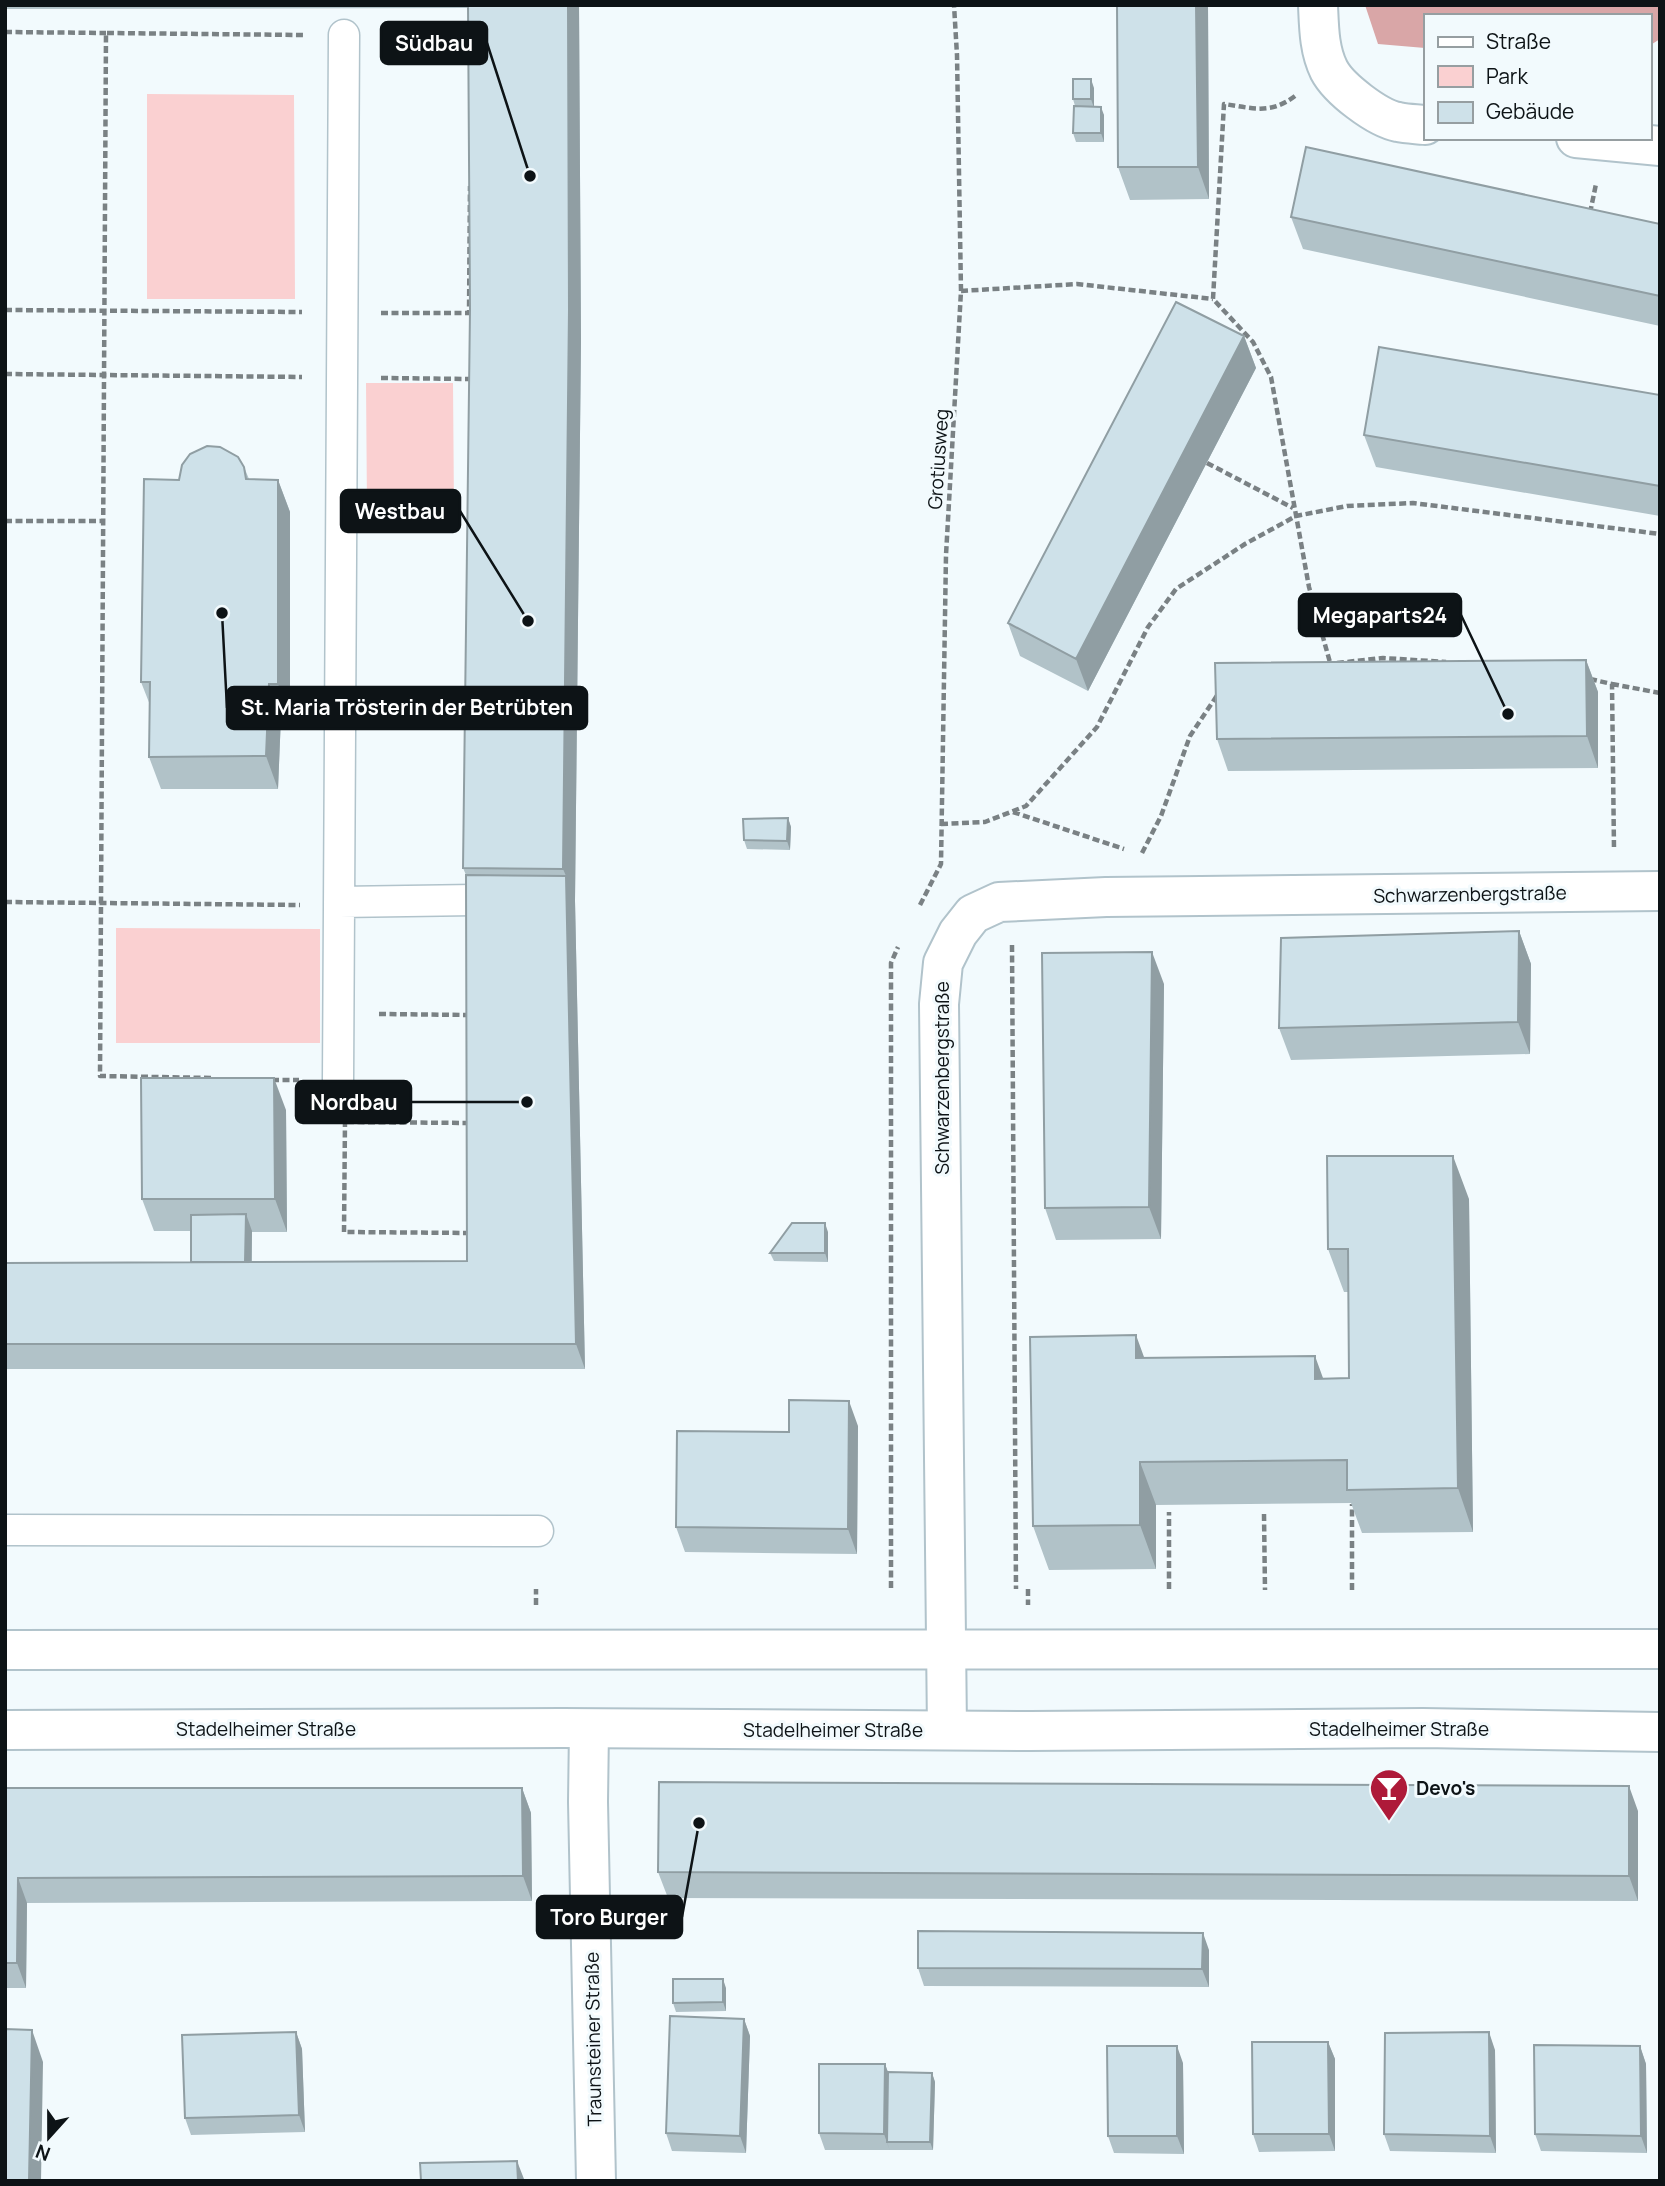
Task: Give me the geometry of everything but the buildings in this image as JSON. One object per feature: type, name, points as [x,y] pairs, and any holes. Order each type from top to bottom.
[{"type":"main road","points":[[1318,5],[1319,37],[1329,71],[1366,107],[1396,122],[1424,125]]},
{"type":"main road","points":[[1600,140],[1660,146]]},
{"type":"main road","name":"Schwarzenbergstraße","points":[[947,1730],[939,1004],[943,963],[958,933],[973,914],[999,902],[1660,891]]},
{"type":"main road","points":[[5,1650],[1660,1648]]},
{"type":"main road","name":"Stadelheimer Straße","points":[[5,1730],[1423,1728],[1660,1732]]},
{"type":"main road","name":"Traunsteiner Straße","points":[[589,1729],[588,1802],[596,2181]]},
{"type":"lane","points":[[338,1081],[344,35]]},
{"type":"lane","points":[[339,902],[475,900]]},
{"type":"lane","points":[[5,1530],[538,1531]]},
{"type":"path","name":"Grotiusweg","points":[[918,909],[941,864],[946,555],[961,291],[954,5]]},
{"type":"path","points":[[5,32],[470,36],[470,50]]},
{"type":"path","points":[[106,33],[100,1076],[219,1078]]},
{"type":"path","points":[[1213,299],[1224,104],[1268,110],[1286,103],[1329,71]]},
{"type":"path","points":[[1588,226],[1590,140]]},
{"type":"path","points":[[5,310],[469,313],[470,175]]},
{"type":"path","points":[[961,291],[1077,284],[1213,299],[1253,342],[1271,377],[1309,587],[1332,674]]},
{"type":"path","points":[[1207,463],[1294,508]]},
{"type":"path","points":[[941,824],[985,822],[1026,806],[1097,727],[1148,627],[1176,589],[1245,544],[1296,516],[1347,506],[1413,503],[1660,534]]},
{"type":"path","points":[[5,521],[103,522]]},
{"type":"path","points":[[1320,666],[1383,658],[1457,662]]},
{"type":"path","points":[[1586,678],[1660,693]]},
{"type":"path","points":[[1612,684],[1615,892]]},
{"type":"path","points":[[1130,898],[1136,867],[1161,816],[1190,736],[1219,692]]},
{"type":"path","points":[[1013,811],[1078,835],[1142,854]]},
{"type":"path","points":[[5,902],[274,906],[339,902]]},
{"type":"path","points":[[999,902],[1012,947],[1016,1588]]},
{"type":"path","points":[[891,1588],[891,963],[901,941]]},
{"type":"path","points":[[338,1014],[471,1013],[471,1027]]},
{"type":"path","points":[[258,1079],[338,1081],[346,1122],[344,1232],[472,1233],[472,1220]]},
{"type":"path","points":[[471,1109],[472,1137]]},
{"type":"path","points":[[346,1122],[472,1123]]},
{"type":"path","points":[[1352,1504],[1352,1590]]},
{"type":"path","points":[[1169,1512],[1169,1589]]},
{"type":"path","points":[[1264,1514],[1265,1590]]},
{"type":"green space","points":[[147,94],[294,95],[295,299],[147,299]]},
{"type":"green space","points":[[366,383],[453,383],[454,510],[367,510]]},
{"type":"green space","points":[[116,928],[320,929],[320,1043],[116,1043]]},
{"type":"shaded area","points":[[1365,5],[1660,5],[1660,39],[1651,45],[1651,14],[1424,14],[1424,48],[1378,44]]},
{"type":"place","name":"Südbau","points":[[530,176]]},
{"type":"place","name":"St. Maria Trösterin der Betrübten","points":[[222,613]]},
{"type":"place","name":"Westbau","points":[[528,621]]},
{"type":"place","name":"Megaparts24","points":[[1508,714]]},
{"type":"place","name":"Nordbau","points":[[527,1102]]},
{"type":"place","name":"Devo's","points":[[1389,1822]]},
{"type":"place","name":"Toro Burger","points":[[699,1823]]}]
